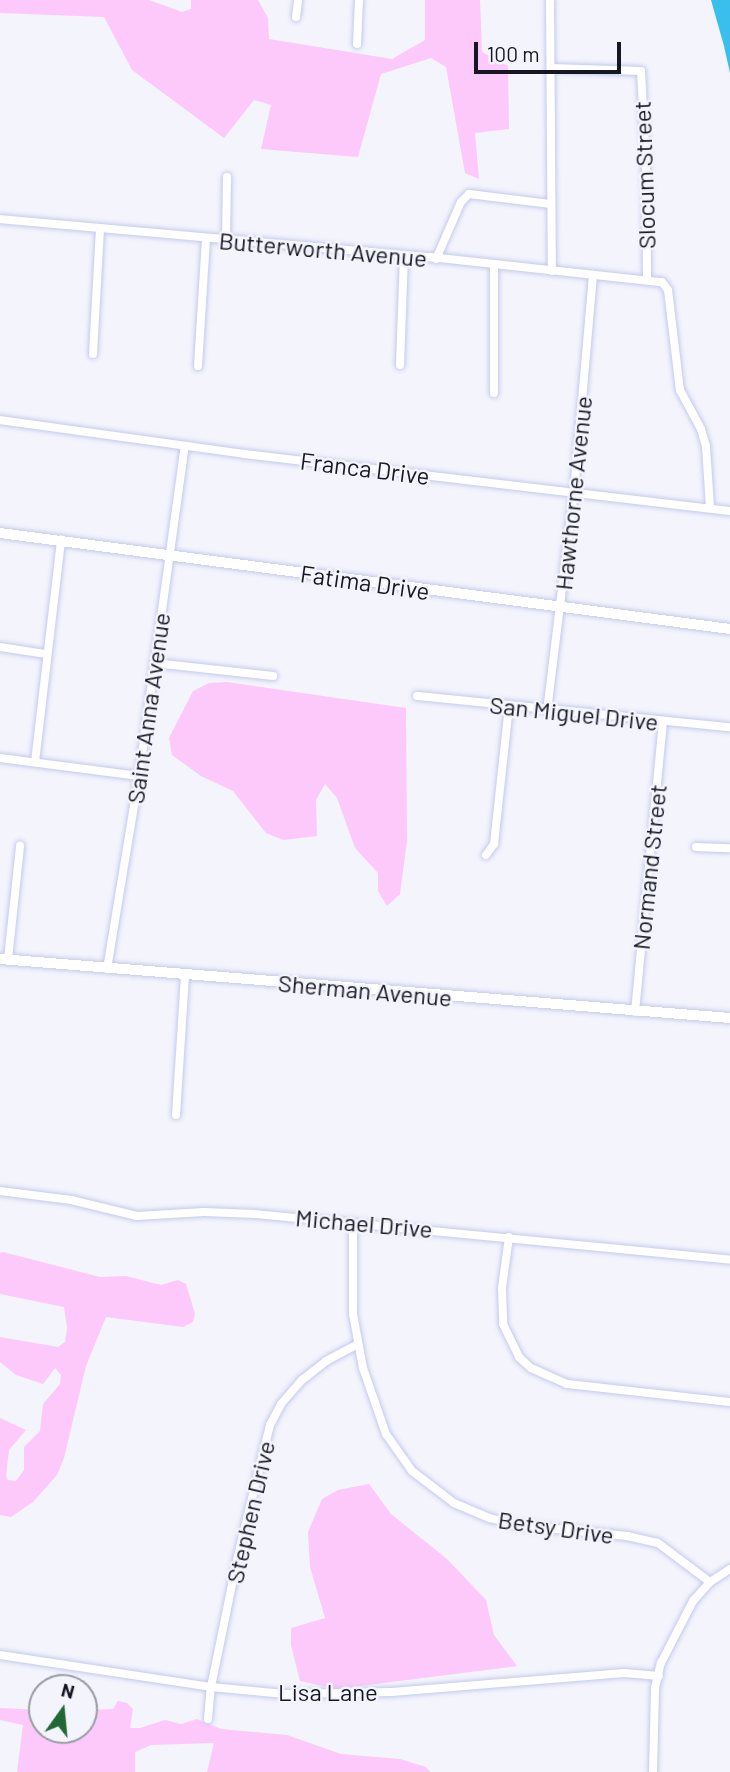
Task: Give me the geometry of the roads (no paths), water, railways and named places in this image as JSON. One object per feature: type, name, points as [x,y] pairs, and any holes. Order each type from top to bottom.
[{"type":"street","points":[[296,18],[298,0]]},
{"type":"street","points":[[357,44],[359,0]]},
{"type":"street","points":[[550,0],[552,271]]},
{"type":"street","name":"Slocum Street","points":[[552,68],[641,71],[646,162],[647,278]]},
{"type":"street","points":[[226,240],[227,177]]},
{"type":"street","points":[[436,259],[469,194],[550,204]]},
{"type":"street","name":"Butterworth Avenue","points":[[0,219],[647,278]]},
{"type":"street","points":[[93,354],[100,228]]},
{"type":"street","points":[[198,366],[206,239]]},
{"type":"street","points":[[400,365],[404,256]]},
{"type":"street","points":[[494,264],[494,393]]},
{"type":"street","name":"Hawthorne Avenue","points":[[547,710],[574,492],[593,275]]},
{"type":"street","points":[[647,278],[662,282],[668,289],[677,377],[706,446],[710,508]]},
{"type":"street","name":"Franca Drive","points":[[0,420],[185,446],[730,511]]},
{"type":"street","name":"Saint Anna Avenue","points":[[107,969],[139,776],[185,446]]},
{"type":"street","name":"Fatima Drive","points":[[0,533],[730,629]]},
{"type":"street","points":[[35,762],[61,540]]},
{"type":"street","points":[[0,647],[46,654]]},
{"type":"street","points":[[154,663],[273,676]]},
{"type":"street","name":"San Miguel Drive","points":[[417,696],[730,727]]},
{"type":"street","points":[[486,855],[494,844],[509,707]]},
{"type":"street","name":"Normand Street","points":[[635,1012],[663,722]]},
{"type":"street","points":[[0,758],[139,776]]},
{"type":"street","points":[[4,959],[20,846]]},
{"type":"street","points":[[696,847],[730,848]]},
{"type":"street","name":"Sherman Avenue","points":[[4,959],[185,976],[730,1018]]},
{"type":"street","points":[[176,1115],[185,976]]},
{"type":"street","name":"Michael Drive","points":[[0,1191],[71,1200],[137,1216],[204,1212],[354,1223],[730,1260]]},
{"type":"street","name":"Betsy Drive","points":[[354,1223],[352,1294],[358,1344],[368,1388],[386,1434],[407,1465],[432,1489],[454,1503],[489,1518],[517,1525],[627,1536],[658,1543],[710,1582]]},
{"type":"street","points":[[509,1237],[502,1288],[503,1324],[519,1357],[531,1368],[567,1384],[730,1402]]},
{"type":"street","name":"Stephen Drive","points":[[208,1719],[211,1687],[253,1490],[270,1425],[281,1404],[302,1380],[326,1361],[358,1344]]},
{"type":"street","points":[[653,1772],[654,1702],[661,1663],[682,1618],[710,1582],[730,1569]]},
{"type":"street","name":"Lisa Lane","points":[[0,1655],[211,1687],[332,1694],[624,1674],[659,1676]]},
{"type":"water","points":[[711,0],[730,0],[730,73],[724,46]]}]
